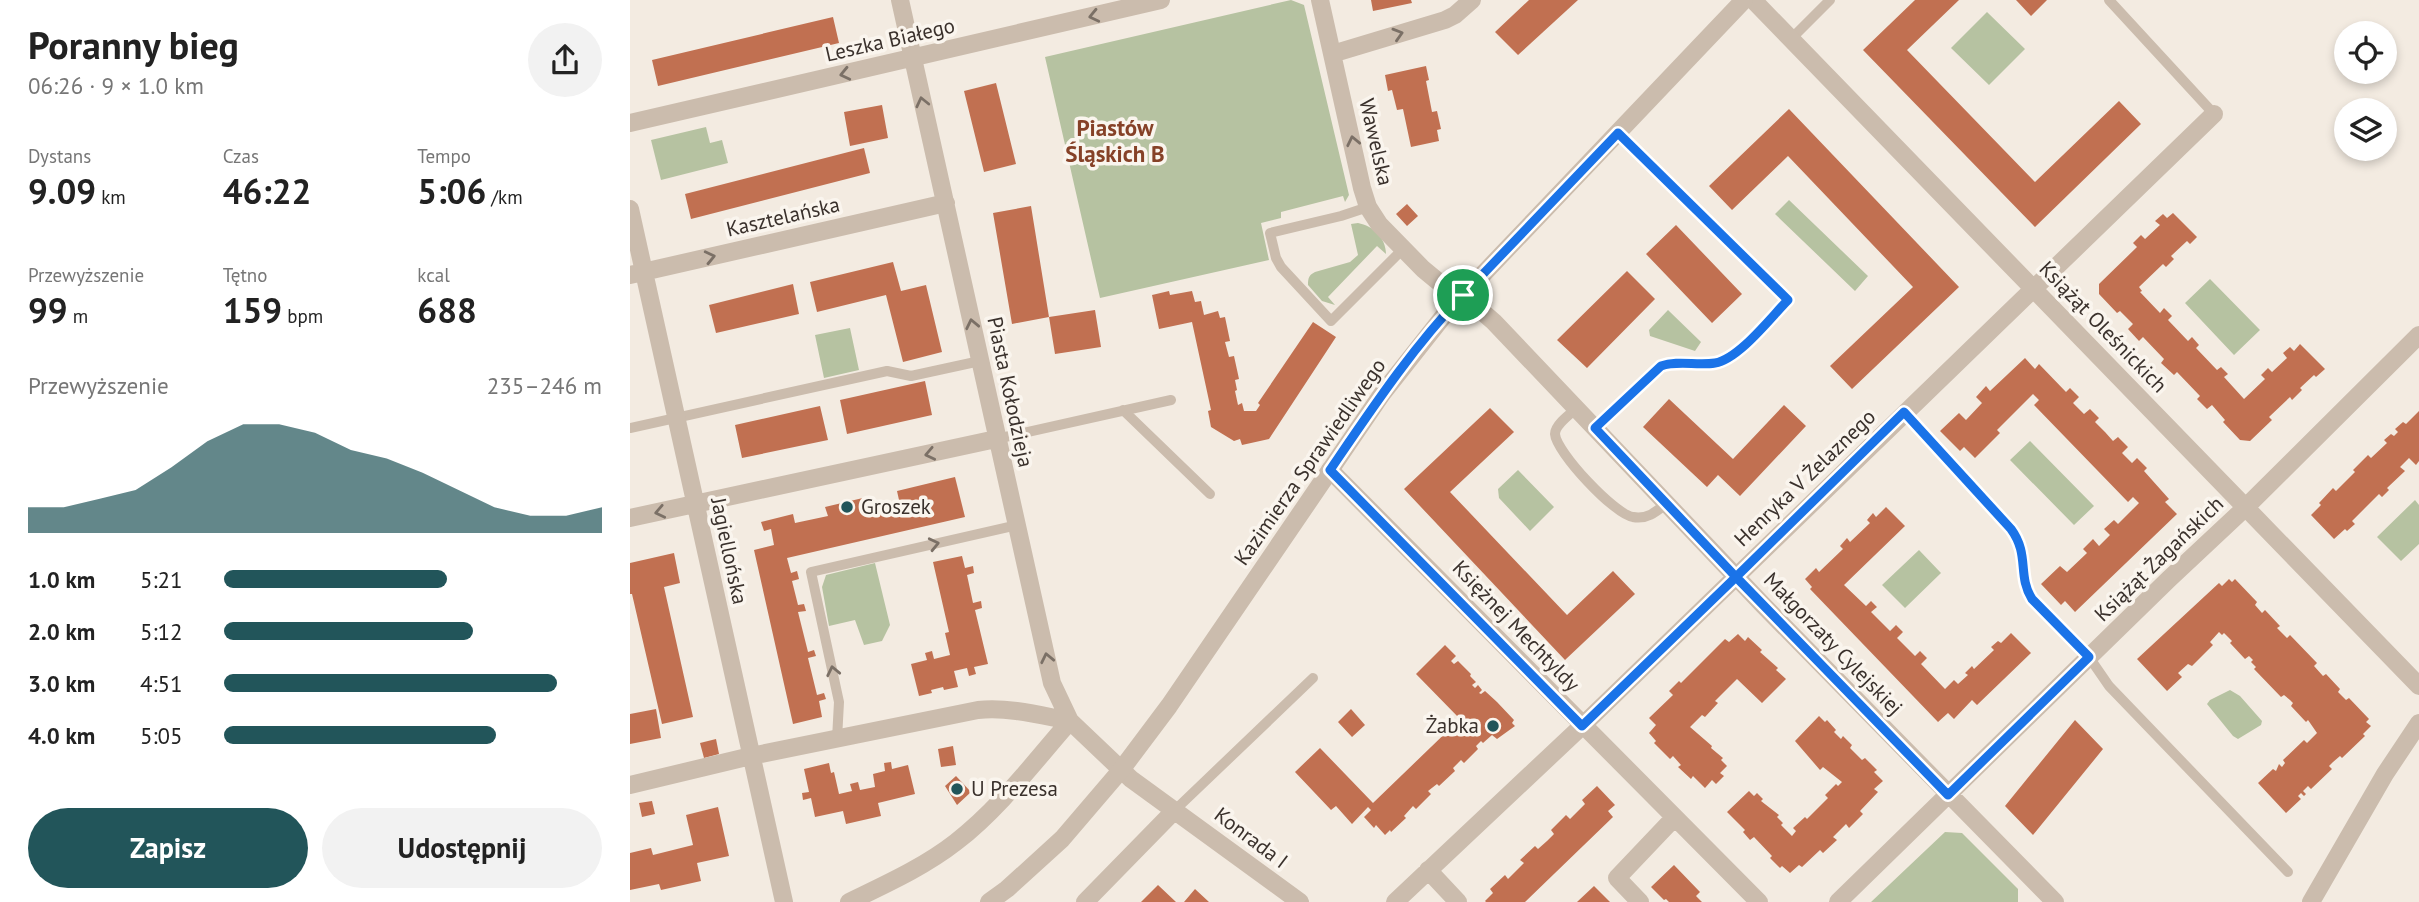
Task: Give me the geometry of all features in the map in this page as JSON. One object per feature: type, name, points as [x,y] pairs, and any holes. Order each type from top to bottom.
[{"type":"street","name":"Piasta Kołodzieja","points":[[900,0],[1052,684],[1070,721],[1121,770]]},
{"type":"street","name":"Leszka Białego","points":[[630,123],[1161,0]]},
{"type":"street","name":"Wawelska","points":[[1320,0],[1368,207],[1379,224],[1434,279],[1463,295]]},
{"type":"street","points":[[1332,54],[1445,20],[1472,0]]},
{"type":"street","name":"Kazimierza Sprawiedliwego","points":[[989,902],[1062,839],[1121,770],[1176,695],[1382,394],[1446,313],[1744,0]]},
{"type":"street","name":"Książąt Oleśnickich","points":[[1754,0],[2419,686]]},
{"type":"street","name":"Henryka V Żelaznego","points":[[1395,902],[1582,726],[2214,114]]},
{"type":"street","name":"Kasztelańska","points":[[637,273],[946,203]]},
{"type":"street","name":"Jagiellońska","points":[[630,209],[637,273],[676,418],[784,902]]},
{"type":"street","name":"Małgorzaty Cylejskiej","points":[[1463,295],[1494,322],[1736,577],[2055,902]]},
{"type":"street","name":"Książąt Żagańskich","points":[[1838,902],[2246,507],[2419,335]]},
{"type":"street","points":[[630,518],[996,439]]},
{"type":"street","name":"Księżnej Mechtyldy","points":[[1330,470],[1759,902]]},
{"type":"street","points":[[630,785],[751,756],[996,708],[1070,721]]},
{"type":"street","points":[[849,902],[900,878],[955,843],[983,818],[1070,721]]},
{"type":"street","points":[[2311,902],[2385,774],[2419,723]]},
{"type":"street","name":"Konrada I","points":[[1121,770],[1300,902]]},
{"type":"street","points":[[1085,902],[1175,810]]},
{"type":"street","points":[[1640,902],[1617,878],[1674,818]]},
{"type":"street","points":[[1428,870],[1458,902]]},
{"type":"lane","points":[[1791,38],[1830,0]]},
{"type":"lane","points":[[2109,0],[2214,114]]},
{"type":"lane","points":[[1595,428],[1661,366],[1669,363],[1721,361],[1738,351],[1788,300],[1618,133]]},
{"type":"lane","points":[[1368,207],[1270,233],[1281,267],[1331,321],[1403,248]]},
{"type":"lane","points":[[630,428],[887,371],[911,376],[980,361]]},
{"type":"lane","points":[[996,439],[1171,400]]},
{"type":"lane","points":[[1576,409],[1557,428],[1555,434],[1578,471],[1597,491],[1618,512],[1631,517],[1644,517],[1655,513],[1667,503]]},
{"type":"lane","points":[[1123,410],[1210,494]]},
{"type":"lane","points":[[1904,412],[2011,529],[2021,547],[2026,589],[2032,599],[2089,657],[2109,686],[2288,872]]},
{"type":"lane","points":[[837,738],[839,702],[811,572],[1017,525]]},
{"type":"lane","points":[[1175,810],[1313,678]]},
{"type":"green space","points":[[1291,0],[1304,5],[1349,195],[1345,202],[1343,196],[1281,212],[1281,218],[1261,223],[1269,260],[1100,298],[1045,57]]},
{"type":"green space","points":[[1987,12],[2025,49],[1989,85],[1951,48]]},
{"type":"green space","points":[[706,127],[710,143],[722,140],[728,163],[661,180],[651,140]]},
{"type":"green space","points":[[1789,200],[1868,276],[1855,291],[1775,214]]},
{"type":"green space","points":[[1358,223],[1378,234],[1384,243],[1386,254],[1377,246],[1328,297],[1335,305],[1322,301],[1308,285],[1309,277],[1315,272],[1350,262],[1358,255],[1351,224]]},
{"type":"green space","points":[[2210,279],[2260,330],[2234,355],[2185,303]]},
{"type":"green space","points":[[1668,310],[1701,342],[1695,351],[1650,336],[1649,330]]},
{"type":"green space","points":[[850,328],[859,370],[824,378],[815,335]]},
{"type":"green space","points":[[2030,441],[2094,506],[2074,525],[2010,460]]},
{"type":"green space","points":[[1518,470],[1554,507],[1530,531],[1499,498],[1498,489]]},
{"type":"green space","points":[[2415,500],[2419,505],[2419,544],[2401,561],[2377,537]]},
{"type":"green space","points":[[1919,550],[1941,573],[1905,608],[1882,585]]},
{"type":"green space","points":[[875,563],[890,625],[882,641],[864,645],[855,620],[829,626],[822,587],[826,575]]},
{"type":"green space","points":[[2230,690],[2240,696],[2262,721],[2261,725],[2238,739],[2207,704]]},
{"type":"green space","points":[[1945,832],[1962,833],[2018,889],[2018,902],[1871,902]]},
{"type":"building","points":[[1371,0],[1411,0],[1412,3],[1373,11]]},
{"type":"building","points":[[1529,0],[1578,0],[1518,55],[1495,32]]},
{"type":"building","points":[[1915,0],[1959,0],[1907,50],[2035,182],[2119,101],[2141,124],[2035,227],[1863,50]]},
{"type":"building","points":[[2016,0],[2047,0],[2031,16]]},
{"type":"building","points":[[833,17],[839,43],[658,86],[652,60]]},
{"type":"building","points":[[1426,66],[1432,112],[1437,111],[1441,129],[1437,130],[1439,141],[1411,147],[1403,109],[1397,110],[1392,90],[1388,91],[1385,75]]},
{"type":"building","points":[[996,83],[1016,164],[984,172],[964,91]]},
{"type":"building","points":[[882,105],[888,138],[850,146],[844,112]]},
{"type":"building","points":[[1789,109],[1959,287],[1852,389],[1830,366],[1913,287],[1788,156],[1732,210],[1709,186]]},
{"type":"building","points":[[864,148],[870,173],[691,219],[685,194]]},
{"type":"building","points":[[1407,204],[1418,216],[1407,226],[1396,214]]},
{"type":"building","points":[[1031,206],[1049,317],[1012,324],[993,213]]},
{"type":"building","points":[[2173,213],[2197,237],[2190,244],[2187,241],[2171,256],[2174,259],[2166,267],[2163,264],[2139,287],[2142,291],[2140,292],[2160,313],[2164,308],[2172,316],[2168,320],[2188,341],[2192,337],[2199,345],[2196,348],[2217,370],[2221,367],[2228,374],[2224,377],[2244,399],[2265,379],[2261,375],[2268,368],[2272,372],[2287,358],[2283,353],[2290,347],[2294,351],[2300,344],[2325,369],[2316,377],[2314,375],[2292,400],[2290,397],[2269,417],[2272,420],[2250,441],[2240,440],[2212,405],[2207,409],[2197,399],[2200,396],[2177,372],[2174,375],[2161,363],[2164,359],[2143,337],[2139,341],[2128,329],[2133,324],[2120,311],[2117,313],[2099,294],[2099,284],[2137,247],[2133,243],[2141,235],[2145,239],[2160,225],[2155,221],[2163,214],[2167,218]]},
{"type":"building","points":[[1676,225],[1742,294],[1712,323],[1646,254]]},
{"type":"building","points":[[893,262],[901,291],[926,285],[942,352],[903,362],[886,295],[817,312],[810,282]]},
{"type":"building","points":[[1627,271],[1655,299],[1587,368],[1557,340]]},
{"type":"building","points":[[793,284],[799,314],[716,333],[709,305]]},
{"type":"building","points":[[1169,291],[1170,295],[1192,291],[1195,302],[1201,301],[1204,315],[1218,311],[1220,318],[1225,317],[1230,341],[1225,342],[1229,357],[1234,356],[1239,379],[1235,380],[1235,391],[1238,405],[1242,403],[1244,411],[1256,411],[1260,405],[1258,403],[1313,322],[1336,337],[1269,439],[1242,445],[1240,439],[1234,441],[1211,427],[1208,411],[1211,410],[1192,322],[1159,329],[1152,295]]},
{"type":"building","points":[[1095,310],[1101,347],[1055,354],[1049,317]]},
{"type":"building","points":[[2025,358],[2035,369],[2039,364],[2066,392],[2070,388],[2079,397],[2073,403],[2084,414],[2090,409],[2099,418],[2095,422],[2113,441],[2118,437],[2128,447],[2122,453],[2132,463],[2137,458],[2147,468],[2144,471],[2169,499],[2165,502],[2177,514],[2075,612],[2065,601],[2061,605],[2041,584],[2060,566],[2067,572],[2087,553],[2083,549],[2093,539],[2099,546],[2110,535],[2104,529],[2114,520],[2118,524],[2139,503],[2133,497],[2128,502],[2034,405],[2039,400],[2033,394],[1997,430],[2000,433],[1975,458],[1964,447],[1960,451],[1940,431],[1959,413],[1966,420],[1982,403],[1976,397],[1986,386],[1990,391]]},
{"type":"building","points":[[925,381],[932,415],[847,434],[840,400]]},
{"type":"building","points":[[1669,399],[1733,459],[1784,405],[1806,426],[1740,496],[1718,475],[1707,487],[1643,427]]},
{"type":"building","points":[[820,406],[828,440],[742,458],[735,425]]},
{"type":"building","points":[[1490,408],[1514,432],[1450,492],[1567,615],[1613,571],[1635,594],[1565,660],[1404,489]]},
{"type":"building","points":[[2419,411],[2419,461],[2416,465],[2409,458],[2400,467],[2405,471],[2387,488],[2389,490],[2382,497],[2379,494],[2352,521],[2355,524],[2334,539],[2311,515],[2333,488],[2336,491],[2368,455],[2371,458],[2387,443],[2384,440],[2398,432],[2395,429],[2403,422],[2406,424]]},
{"type":"building","points":[[955,477],[965,517],[787,558],[791,573],[797,571],[799,579],[792,581],[798,605],[804,604],[806,611],[798,612],[808,652],[814,650],[816,656],[808,658],[817,695],[824,693],[826,699],[819,701],[822,717],[793,724],[754,550],[774,545],[771,529],[764,531],[761,522],[793,514],[795,523],[828,516],[825,507],[867,497],[869,507],[899,500],[897,491]]},
{"type":"building","points":[[1886,507],[1905,526],[1844,585],[1866,606],[1871,601],[1877,607],[1871,612],[1890,631],[1896,625],[1903,632],[1897,638],[1915,656],[1920,651],[1927,658],[1921,664],[1945,689],[1954,680],[1958,684],[1968,675],[1965,673],[1972,666],[1974,669],[1994,650],[1991,647],[1998,641],[2001,643],[2011,633],[2031,653],[1977,705],[1972,700],[1954,719],[1948,713],[1938,722],[1810,589],[1812,587],[1805,579],[1816,568],[1819,572],[1843,549],[1840,546],[1847,538],[1850,542],[1870,523],[1867,520],[1873,513],[1876,517]]},
{"type":"building","points":[[674,553],[680,583],[664,587],[693,717],[662,724],[630,594],[630,563]]},
{"type":"building","points":[[962,556],[965,568],[973,566],[974,573],[967,575],[973,603],[981,601],[982,608],[975,610],[988,664],[974,667],[976,674],[969,676],[967,668],[954,671],[958,687],[944,690],[943,687],[919,696],[911,664],[927,660],[925,653],[932,651],[934,659],[950,655],[945,633],[949,632],[933,562]]},
{"type":"building","points":[[2229,579],[2232,582],[2235,579],[2257,602],[2255,605],[2262,613],[2265,610],[2280,626],[2277,628],[2287,638],[2290,635],[2317,663],[2314,666],[2323,676],[2326,674],[2340,689],[2338,692],[2346,700],[2349,698],[2369,719],[2366,722],[2371,726],[2363,734],[2365,736],[2342,758],[2340,756],[2329,766],[2332,769],[2311,789],[2308,786],[2303,791],[2306,794],[2304,796],[2301,793],[2298,796],[2301,799],[2286,813],[2258,783],[2273,769],[2276,771],[2279,764],[2282,767],[2285,763],[2283,760],[2304,740],[2307,743],[2317,733],[2308,720],[2306,722],[2291,706],[2293,703],[2284,695],[2281,697],[2254,669],[2256,667],[2251,662],[2253,660],[2249,656],[2245,659],[2230,643],[2232,641],[2219,632],[2210,642],[2213,645],[2192,666],[2188,664],[2178,673],[2182,677],[2167,691],[2137,659],[2219,583],[2222,586]]},
{"type":"building","points":[[1738,634],[1745,641],[1748,637],[1762,650],[1760,652],[1786,679],[1762,703],[1737,679],[1715,701],[1718,703],[1705,717],[1702,715],[1690,727],[1712,746],[1727,766],[1720,773],[1724,776],[1716,784],[1712,780],[1705,788],[1693,776],[1691,779],[1678,767],[1681,765],[1673,756],[1670,759],[1654,743],[1656,741],[1649,733],[1656,725],[1649,718],[1673,695],[1669,691],[1679,681],[1681,683],[1725,639],[1729,642]]},
{"type":"building","points":[[1445,645],[1456,656],[1451,661],[1454,664],[1458,661],[1471,674],[1476,682],[1472,685],[1475,688],[1478,685],[1482,690],[1479,693],[1485,691],[1497,702],[1514,720],[1512,723],[1515,726],[1497,739],[1492,735],[1483,743],[1481,741],[1476,746],[1478,749],[1464,763],[1461,760],[1453,768],[1455,771],[1439,786],[1437,784],[1428,791],[1431,794],[1416,809],[1413,806],[1404,816],[1406,818],[1391,832],[1390,830],[1385,835],[1376,825],[1374,828],[1364,817],[1371,810],[1368,807],[1352,824],[1336,806],[1331,810],[1295,772],[1320,748],[1373,803],[1460,719],[1416,674]]},
{"type":"building","points":[[656,709],[661,738],[630,744],[630,714]]},
{"type":"building","points":[[1351,709],[1365,725],[1352,737],[1338,722]]},
{"type":"building","points":[[1819,716],[1825,722],[1827,720],[1841,739],[1843,736],[1852,745],[1850,748],[1862,760],[1865,758],[1877,770],[1874,772],[1883,781],[1874,789],[1878,792],[1860,811],[1863,814],[1849,828],[1846,824],[1833,837],[1837,840],[1823,853],[1820,850],[1802,867],[1799,865],[1790,873],[1770,858],[1772,856],[1754,837],[1750,840],[1743,832],[1745,830],[1727,812],[1749,791],[1754,796],[1757,793],[1763,799],[1761,801],[1779,815],[1777,817],[1783,823],[1781,825],[1792,836],[1796,831],[1793,828],[1805,817],[1807,819],[1828,798],[1825,795],[1842,782],[1823,767],[1820,770],[1795,741]]},
{"type":"building","points":[[2075,720],[2103,749],[2033,835],[2005,806]]},
{"type":"building","points":[[716,739],[719,754],[704,758],[700,743]]},
{"type":"building","points":[[953,746],[956,765],[941,767],[938,749]]},
{"type":"building","points":[[891,762],[892,769],[908,765],[915,794],[878,803],[881,816],[846,824],[843,811],[815,817],[811,798],[803,800],[802,793],[809,792],[804,769],[829,763],[839,794],[852,791],[850,784],[858,782],[860,790],[875,787],[873,774],[885,771],[884,763]]},
{"type":"building","name":"U Prezesa","points":[[956,776],[971,792],[957,805],[945,786]]},
{"type":"building","points":[[1597,786],[1615,805],[1608,811],[1613,817],[1525,902],[1486,902],[1493,893],[1490,889],[1505,875],[1508,879],[1524,863],[1520,860],[1535,846],[1538,849],[1547,841],[1554,834],[1551,830],[1566,815],[1570,819],[1585,804],[1582,800]]},
{"type":"building","points":[[652,801],[655,814],[642,817],[639,803]]},
{"type":"building","points":[[718,807],[729,856],[697,863],[701,881],[661,890],[659,884],[630,890],[630,853],[651,848],[653,855],[693,845],[686,815]]},
{"type":"building","points":[[1674,865],[1700,892],[1696,896],[1702,902],[1669,902],[1651,887]]},
{"type":"building","points":[[1158,885],[1176,902],[1141,902]]},
{"type":"building","points":[[1594,886],[1610,902],[1577,902]]},
{"type":"building","points":[[1195,889],[1209,902],[1184,902]]},
{"type":"place","name":"Groszek","points":[[847,507]]},
{"type":"place","name":"Żabka","points":[[1493,726]]},
{"type":"place","name":"U Prezesa","points":[[957,789]]},
{"type":"district","name":"Piastów Śląskich B","points":[[1115,141]]},
{"type":"route","points":[[1463,295],[1382,394],[1330,470],[1582,726],[1736,577],[1948,795],[2089,657],[2032,599],[2026,589],[2021,547],[2011,529],[1904,412],[1736,577],[1595,428],[1661,366],[1669,363],[1721,361],[1738,351],[1788,300],[1618,133],[1463,295]]}]
